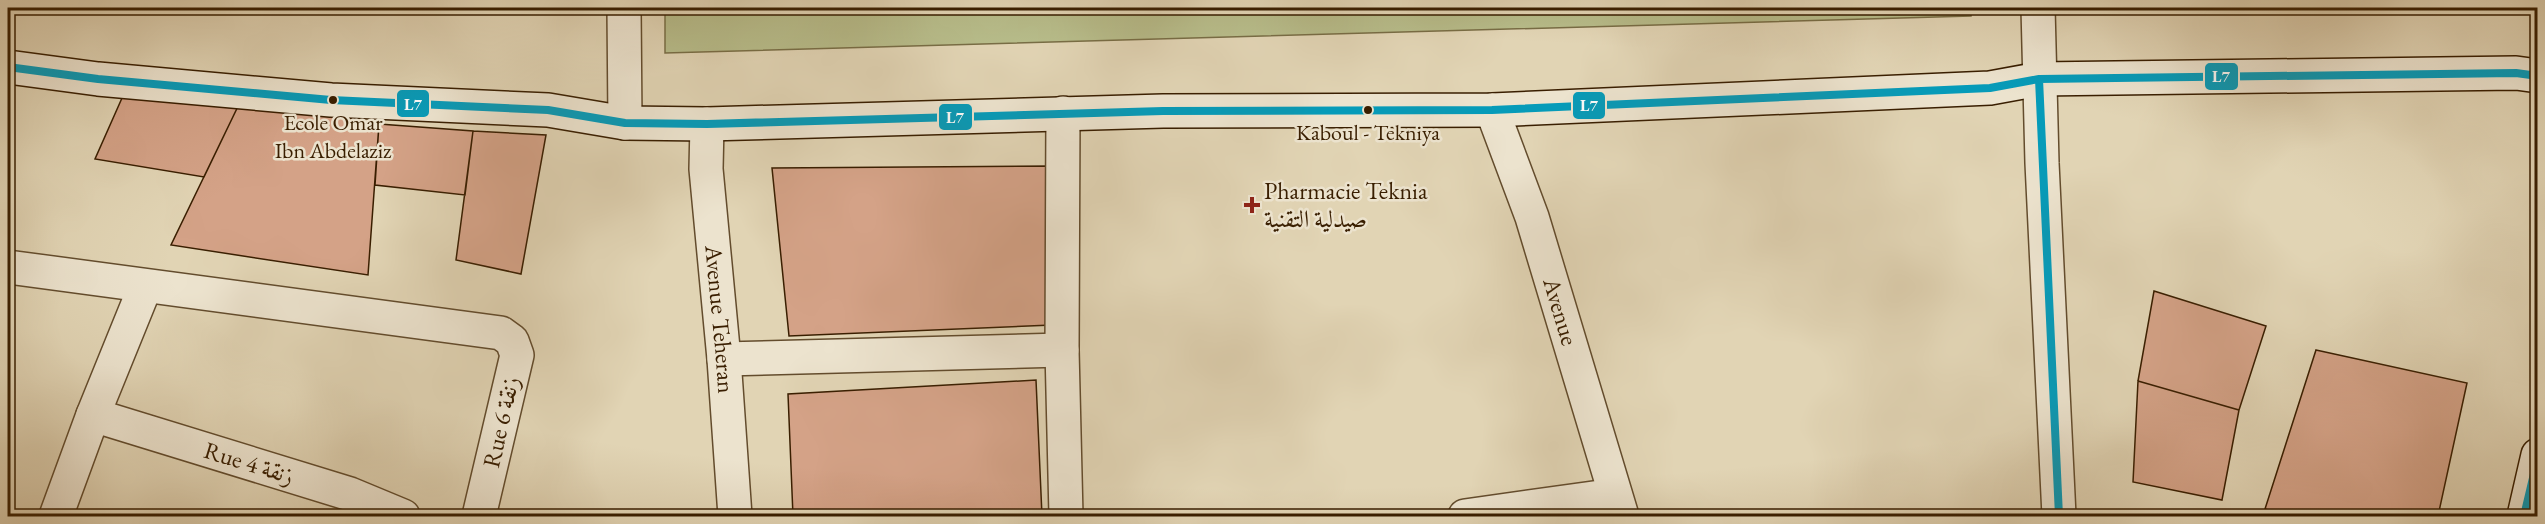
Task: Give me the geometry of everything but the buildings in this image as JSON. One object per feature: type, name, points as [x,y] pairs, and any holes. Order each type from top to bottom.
[{"type":"street","points":[[624,8],[625,123]]},
{"type":"street","points":[[2038,8],[2039,79],[2059,516]]},
{"type":"street","points":[[8,67],[98,79],[331,100],[548,110],[625,123],[707,124],[994,117],[1063,113],[1492,110],[1990,88],[2039,79],[2516,74],[2538,76]]},
{"type":"street","name":"Avenue","points":[[1492,110],[1532,217],[1618,506]]},
{"type":"street","points":[[1063,113],[1062,350],[1066,516]]},
{"type":"street","name":"Avenue Teheran","points":[[707,124],[706,169],[724,358],[735,516]]},
{"type":"street","points":[[8,267],[145,287],[93,415],[56,516]]},
{"type":"street","name":"Rue 6 زنقة","points":[[145,287],[501,333],[512,340],[517,355],[478,516]]},
{"type":"street","points":[[724,358],[1062,350]]},
{"type":"street","name":"Rue 4 زنقة","points":[[93,415],[346,505],[403,516]]},
{"type":"street","points":[[2524,516],[2538,455]]},
{"type":"street","points":[[1465,516],[1618,506]]},
{"type":"green space","points":[[665,8],[1971,8],[1971,16],[665,53]]},
{"type":"transit line","name":"L7","points":[[8,67],[98,79],[331,100],[548,110],[625,123],[707,124],[1163,111],[1492,110],[1990,88],[2039,79],[2516,73],[2538,76]]},
{"type":"transit line","name":"L7","points":[[2039,79],[2059,516]]},
{"type":"transit line","name":"L7","points":[[2524,516],[2538,457]]},
{"type":"place","name":"Ecole Omar Ibn Abdelaziz","points":[[333,100]]},
{"type":"place","name":"Kaboul - Tekniya","points":[[1368,110]]},
{"type":"place","name":"Pharmacie Teknia صيدلية التقنية","points":[[1252,205]]}]
